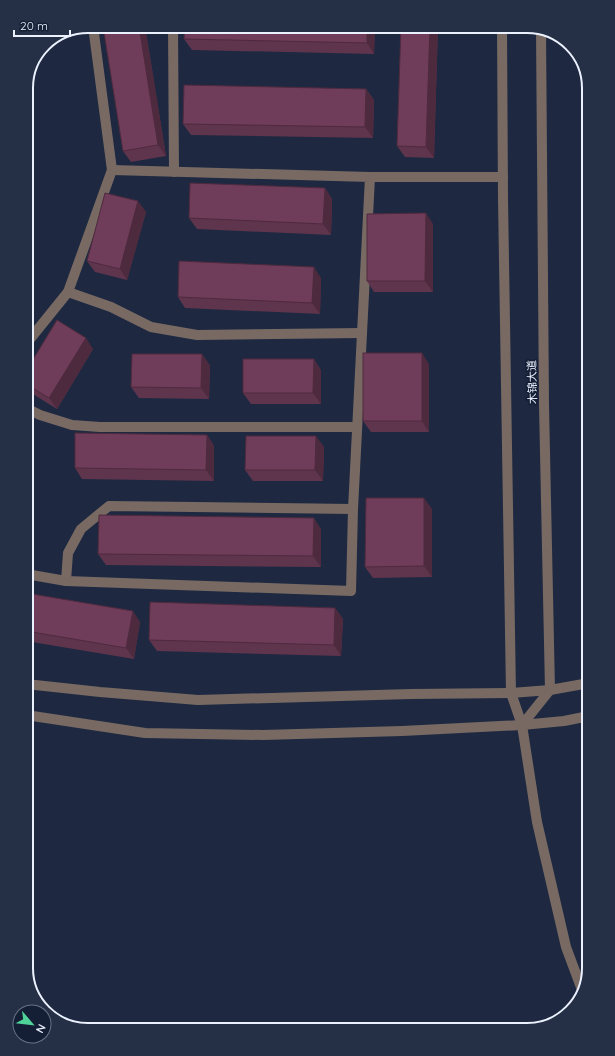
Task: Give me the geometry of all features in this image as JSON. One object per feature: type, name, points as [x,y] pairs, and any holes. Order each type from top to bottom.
[{"type":"street","points":[[33,335],[68,292],[112,170],[94,33]]},
{"type":"street","points":[[173,33],[174,172]]},
{"type":"street","points":[[502,33],[511,692],[522,725],[537,822],[566,947],[580,983]]},
{"type":"street","name":"木锦大道","points":[[541,35],[544,405],[550,690]]},
{"type":"street","points":[[112,170],[370,177],[503,177]]},
{"type":"street","points":[[33,575],[66,581],[351,591],[353,509],[370,177]]},
{"type":"street","points":[[68,292],[111,307],[151,327],[197,335],[362,332]]},
{"type":"street","points":[[33,412],[72,424],[100,427],[357,427]]},
{"type":"street","points":[[66,581],[68,553],[81,529],[109,506],[353,509]]},
{"type":"street","points":[[33,685],[198,700],[511,692],[550,690],[582,684]]},
{"type":"street","points":[[522,725],[550,690]]},
{"type":"street","points":[[33,716],[145,733],[255,735],[402,731],[522,725],[564,721],[582,717]]},
{"type":"building","points":[[104,33],[140,33],[158,145],[123,151]]},
{"type":"building","points":[[184,33],[367,33],[367,43],[184,39]]},
{"type":"building","points":[[401,33],[430,33],[426,147],[397,146]]},
{"type":"building","points":[[184,85],[366,89],[365,127],[183,124]]},
{"type":"building","points":[[190,183],[325,188],[323,224],[189,218]]},
{"type":"building","points":[[105,193],[138,201],[120,269],[87,261]]},
{"type":"building","points":[[426,213],[425,281],[367,281],[367,214]]},
{"type":"building","points":[[179,261],[314,267],[312,303],[178,297]]},
{"type":"building","points":[[57,320],[86,338],[49,398],[33,388],[33,359]]},
{"type":"building","points":[[363,353],[422,353],[422,421],[363,421]]},
{"type":"building","points":[[132,354],[202,354],[201,388],[131,387]]},
{"type":"building","points":[[243,359],[314,359],[313,393],[243,393]]},
{"type":"building","points":[[75,433],[207,435],[206,470],[75,468]]},
{"type":"building","points":[[246,436],[316,436],[315,470],[245,470]]},
{"type":"building","points":[[366,498],[424,498],[424,566],[365,567]]},
{"type":"building","points":[[99,515],[314,518],[313,556],[98,554]]},
{"type":"building","points":[[33,594],[133,611],[126,648],[33,632]]},
{"type":"building","points":[[150,602],[335,608],[334,645],[149,640]]}]
